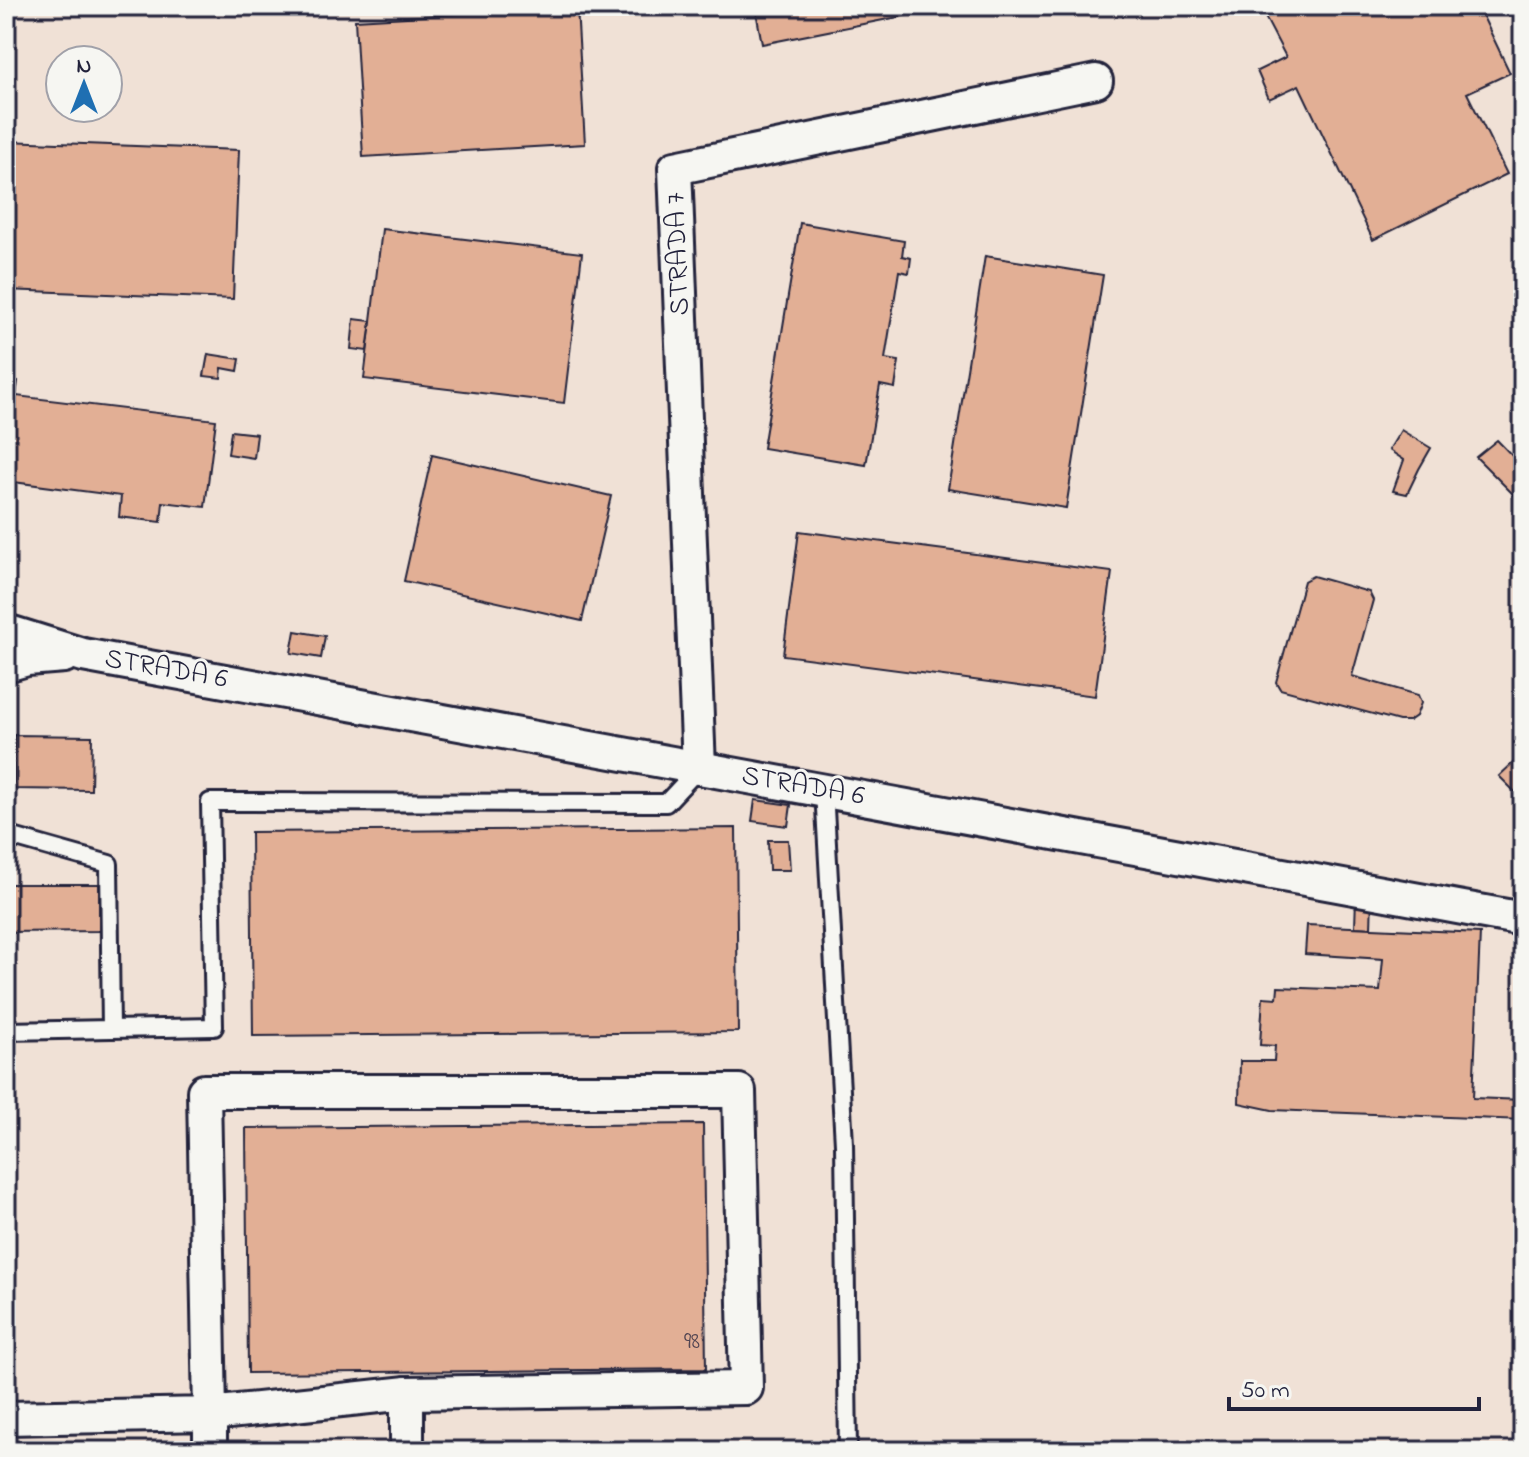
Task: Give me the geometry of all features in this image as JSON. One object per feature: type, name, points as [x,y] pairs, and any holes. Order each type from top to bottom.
[{"type":"street","name":"STRADA 7","points":[[699,768],[675,168],[1096,81]]},
{"type":"street","name":"STRADA 6","points":[[6,631],[83,655],[1523,919]]},
{"type":"street","name":"STRADA 6","points":[[6,665],[27,659],[83,655]]},
{"type":"street","points":[[6,1418],[210,1414],[407,1393],[746,1388],[739,1091],[204,1091],[210,1414],[210,1451]]},
{"type":"street","points":[[407,1393],[407,1451]]},
{"type":"lane","points":[[6,1031],[214,1027],[210,802],[666,803],[699,768]]},
{"type":"lane","points":[[824,791],[844,1144],[848,1451]]},
{"type":"lane","points":[[6,835],[109,864],[111,1029]]},
{"type":"shaded area","points":[[6,6],[1523,6],[1523,1451],[6,1451]]},
{"type":"building","points":[[755,6],[954,6],[762,44]]},
{"type":"building","points":[[1282,6],[1478,6],[1510,73],[1467,93],[1507,174],[1373,240],[1299,85],[1269,99],[1257,71],[1286,57],[1264,15]]},
{"type":"building","points":[[577,7],[585,144],[363,157],[355,20]]},
{"type":"building","points":[[6,141],[239,150],[233,299],[6,290]]},
{"type":"building","points":[[800,223],[904,241],[902,256],[911,258],[909,273],[899,271],[885,359],[899,361],[895,388],[880,385],[866,465],[763,448]]},
{"type":"building","points":[[382,229],[582,253],[564,403],[364,379]]},
{"type":"building","points":[[985,256],[1103,275],[1066,508],[948,489]]},
{"type":"building","points":[[354,319],[371,321],[367,351],[351,349]]},
{"type":"building","points":[[208,354],[240,359],[238,371],[222,368],[221,378],[204,376]]},
{"type":"building","points":[[6,379],[18,381],[16,396],[216,420],[205,507],[163,502],[161,522],[119,517],[121,496],[6,481]]},
{"type":"building","points":[[1401,430],[1431,448],[1407,494],[1393,491],[1404,460],[1389,450]]},
{"type":"building","points":[[231,431],[257,434],[254,458],[228,454]]},
{"type":"building","points":[[1497,440],[1523,467],[1523,504],[1476,457]]},
{"type":"building","points":[[432,455],[611,496],[582,621],[404,581]]},
{"type":"building","points":[[799,531],[1112,572],[1095,696],[783,655]]},
{"type":"building","points":[[1313,576],[1369,592],[1373,600],[1352,676],[1418,695],[1421,703],[1416,716],[1409,721],[1399,721],[1280,689],[1276,682],[1304,581]]},
{"type":"building","points":[[295,631],[325,636],[321,658],[291,653]]},
{"type":"building","points":[[14,735],[92,736],[91,790],[14,789]]},
{"type":"building","points":[[1516,760],[1523,766],[1523,800],[1499,776]]},
{"type":"building","points":[[755,800],[791,805],[788,826],[752,821]]},
{"type":"building","points":[[736,828],[738,1032],[253,1036],[251,832]]},
{"type":"building","points":[[768,840],[788,840],[790,870],[769,870]]},
{"type":"building","points":[[6,884],[99,884],[99,931],[6,932]]},
{"type":"building","points":[[1356,898],[1372,899],[1371,928],[1355,927]]},
{"type":"building","points":[[1307,925],[1480,933],[1473,1098],[1523,1100],[1523,1120],[1272,1110],[1239,1103],[1240,1061],[1274,1061],[1275,1046],[1260,1045],[1263,997],[1277,998],[1278,987],[1380,991],[1383,959],[1305,954]]},
{"type":"building","points":[[703,1124],[706,1369],[248,1373],[246,1128]]}]
